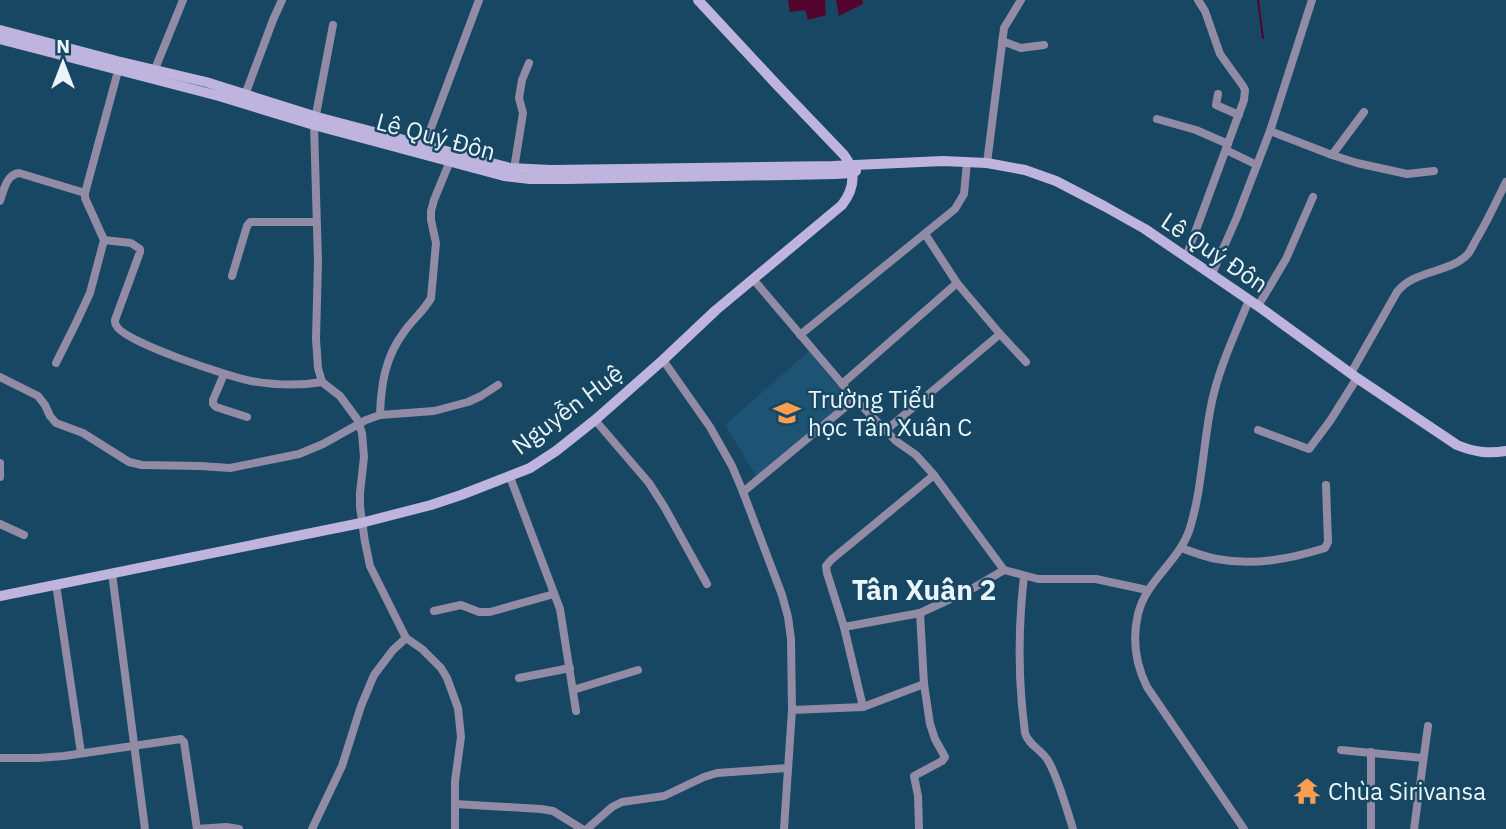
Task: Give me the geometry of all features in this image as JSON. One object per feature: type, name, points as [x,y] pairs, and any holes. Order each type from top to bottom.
[{"type":"main road","points":[[698,0],[844,155],[852,169]]},
{"type":"main road","name":"Lê Quý Đôn","points":[[0,30],[118,71],[315,121],[518,178],[625,173],[852,169],[871,163],[967,162],[1025,170],[1056,181],[1135,223],[1457,445],[1481,453],[1506,451]]},
{"type":"main road","name":"Lê Quý Đôn","points":[[0,39],[155,69],[245,94],[315,121],[425,144],[514,169],[625,173]]},
{"type":"main road","name":"Nguyễn Huệ","points":[[0,596],[361,523],[431,505],[530,468],[595,420],[716,310],[842,205],[850,195],[852,169]]},
{"type":"street","points":[[155,69],[183,0]]},
{"type":"street","points":[[245,94],[282,0]]},
{"type":"street","points":[[425,144],[479,0]]},
{"type":"street","points":[[987,163],[1004,28],[1021,0]]},
{"type":"street","points":[[1186,257],[1239,115],[1245,90],[1220,54],[1205,11],[1198,0]]},
{"type":"street","points":[[1212,274],[1237,218],[1270,131],[1312,0]]},
{"type":"street","points":[[333,25],[315,121],[318,368],[322,382],[340,396],[359,424],[364,444],[360,493],[361,523],[370,566],[406,638],[441,668],[458,708],[461,737],[455,781],[455,829]]},
{"type":"street","points":[[1002,41],[1021,48],[1044,44]]},
{"type":"street","points":[[514,169],[523,113],[519,98],[529,63]]},
{"type":"street","points":[[56,363],[90,293],[104,240],[85,193],[118,71]]},
{"type":"street","points":[[1218,94],[1216,105],[1239,115]]},
{"type":"street","points":[[1332,155],[1364,112]]},
{"type":"street","points":[[1157,119],[1196,130],[1257,165]]},
{"type":"street","points":[[1270,131],[1357,163],[1407,174],[1434,171]]},
{"type":"street","points":[[380,415],[381,390],[388,362],[403,333],[431,298],[436,243],[431,211],[450,161]]},
{"type":"street","points":[[800,335],[955,209],[964,194],[967,162]]},
{"type":"street","points":[[0,201],[8,179],[19,173],[85,193]]},
{"type":"street","points":[[1258,430],[1309,449],[1330,421],[1397,292],[1403,284],[1416,277],[1448,267],[1467,255],[1506,182]]},
{"type":"street","points":[[1244,829],[1141,675],[1135,650],[1135,633],[1139,610],[1147,590],[1181,548],[1191,526],[1214,394],[1253,303],[1286,259],[1313,197]]},
{"type":"street","points":[[232,276],[250,222],[316,222]]},
{"type":"street","points":[[925,234],[957,284],[1026,362]]},
{"type":"street","points":[[104,240],[135,244],[140,252],[116,320],[118,329],[176,358],[224,374],[267,383],[322,382]]},
{"type":"street","points":[[753,279],[855,399],[885,431],[916,455],[934,475],[1004,570],[1051,580],[1096,579],[1147,590]]},
{"type":"street","points":[[842,384],[957,284]]},
{"type":"street","points":[[885,431],[1000,334]]},
{"type":"street","points":[[663,360],[710,427],[732,466],[788,617],[792,710],[784,829]]},
{"type":"street","points":[[224,374],[213,404],[247,417]]},
{"type":"street","points":[[0,377],[38,396],[56,423],[83,433],[135,464],[237,468],[299,454],[380,415],[450,408],[481,396],[498,385]]},
{"type":"street","points":[[743,492],[855,399]]},
{"type":"street","points":[[595,420],[649,483],[707,584]]},
{"type":"street","points":[[0,463],[0,477]]},
{"type":"street","points":[[863,707],[827,566],[934,475]]},
{"type":"street","points":[[510,477],[563,622],[576,711]]},
{"type":"street","points":[[1181,548],[1215,559],[1249,562],[1302,555],[1325,548],[1328,542],[1326,485]]},
{"type":"street","points":[[0,524],[24,535]]},
{"type":"street","points":[[844,627],[920,613],[970,590],[1004,570]]},
{"type":"street","points":[[112,573],[145,829]]},
{"type":"street","points":[[1024,576],[1019,647],[1025,733],[1050,766],[1073,829]]},
{"type":"street","points":[[56,584],[81,753]]},
{"type":"street","points":[[434,611],[461,604],[479,612],[490,612],[554,594]]},
{"type":"street","points":[[919,829],[918,796],[914,776],[945,757],[932,733],[924,684],[920,613]]},
{"type":"street","points":[[312,829],[342,766],[374,674],[406,638]]},
{"type":"street","points":[[519,678],[570,668]]},
{"type":"street","points":[[573,690],[638,670]]},
{"type":"street","points":[[792,710],[863,707],[924,684]]},
{"type":"street","points":[[1414,829],[1428,726]]},
{"type":"street","points":[[0,758],[38,758],[181,739],[184,742],[197,829],[239,829]]},
{"type":"street","points":[[1341,750],[1423,758]]},
{"type":"street","points":[[1371,752],[1371,829]]},
{"type":"street","points":[[455,804],[541,808],[553,811],[585,829],[622,802],[664,796],[717,773],[788,768]]},
{"type":"shaded area","points":[[788,0],[825,0],[826,15],[808,20],[805,10],[790,12]]},
{"type":"shaded area","points":[[836,0],[862,0],[863,4],[839,16]]},
{"type":"shaded area","name":"Trường Tiểu học Tân Xuân C","points":[[809,351],[850,401],[757,477],[725,425]]},
{"type":"waterway","points":[[1258,0],[1263,38]]},
{"type":"place","name":"Trường Tiểu học Tân Xuân C","points":[[787,413]]},
{"type":"place","name":"Chùa Sirivansa","points":[[1307,791]]},
{"type":"district","name":"Tân Xuân 2","points":[[924,589]]}]
